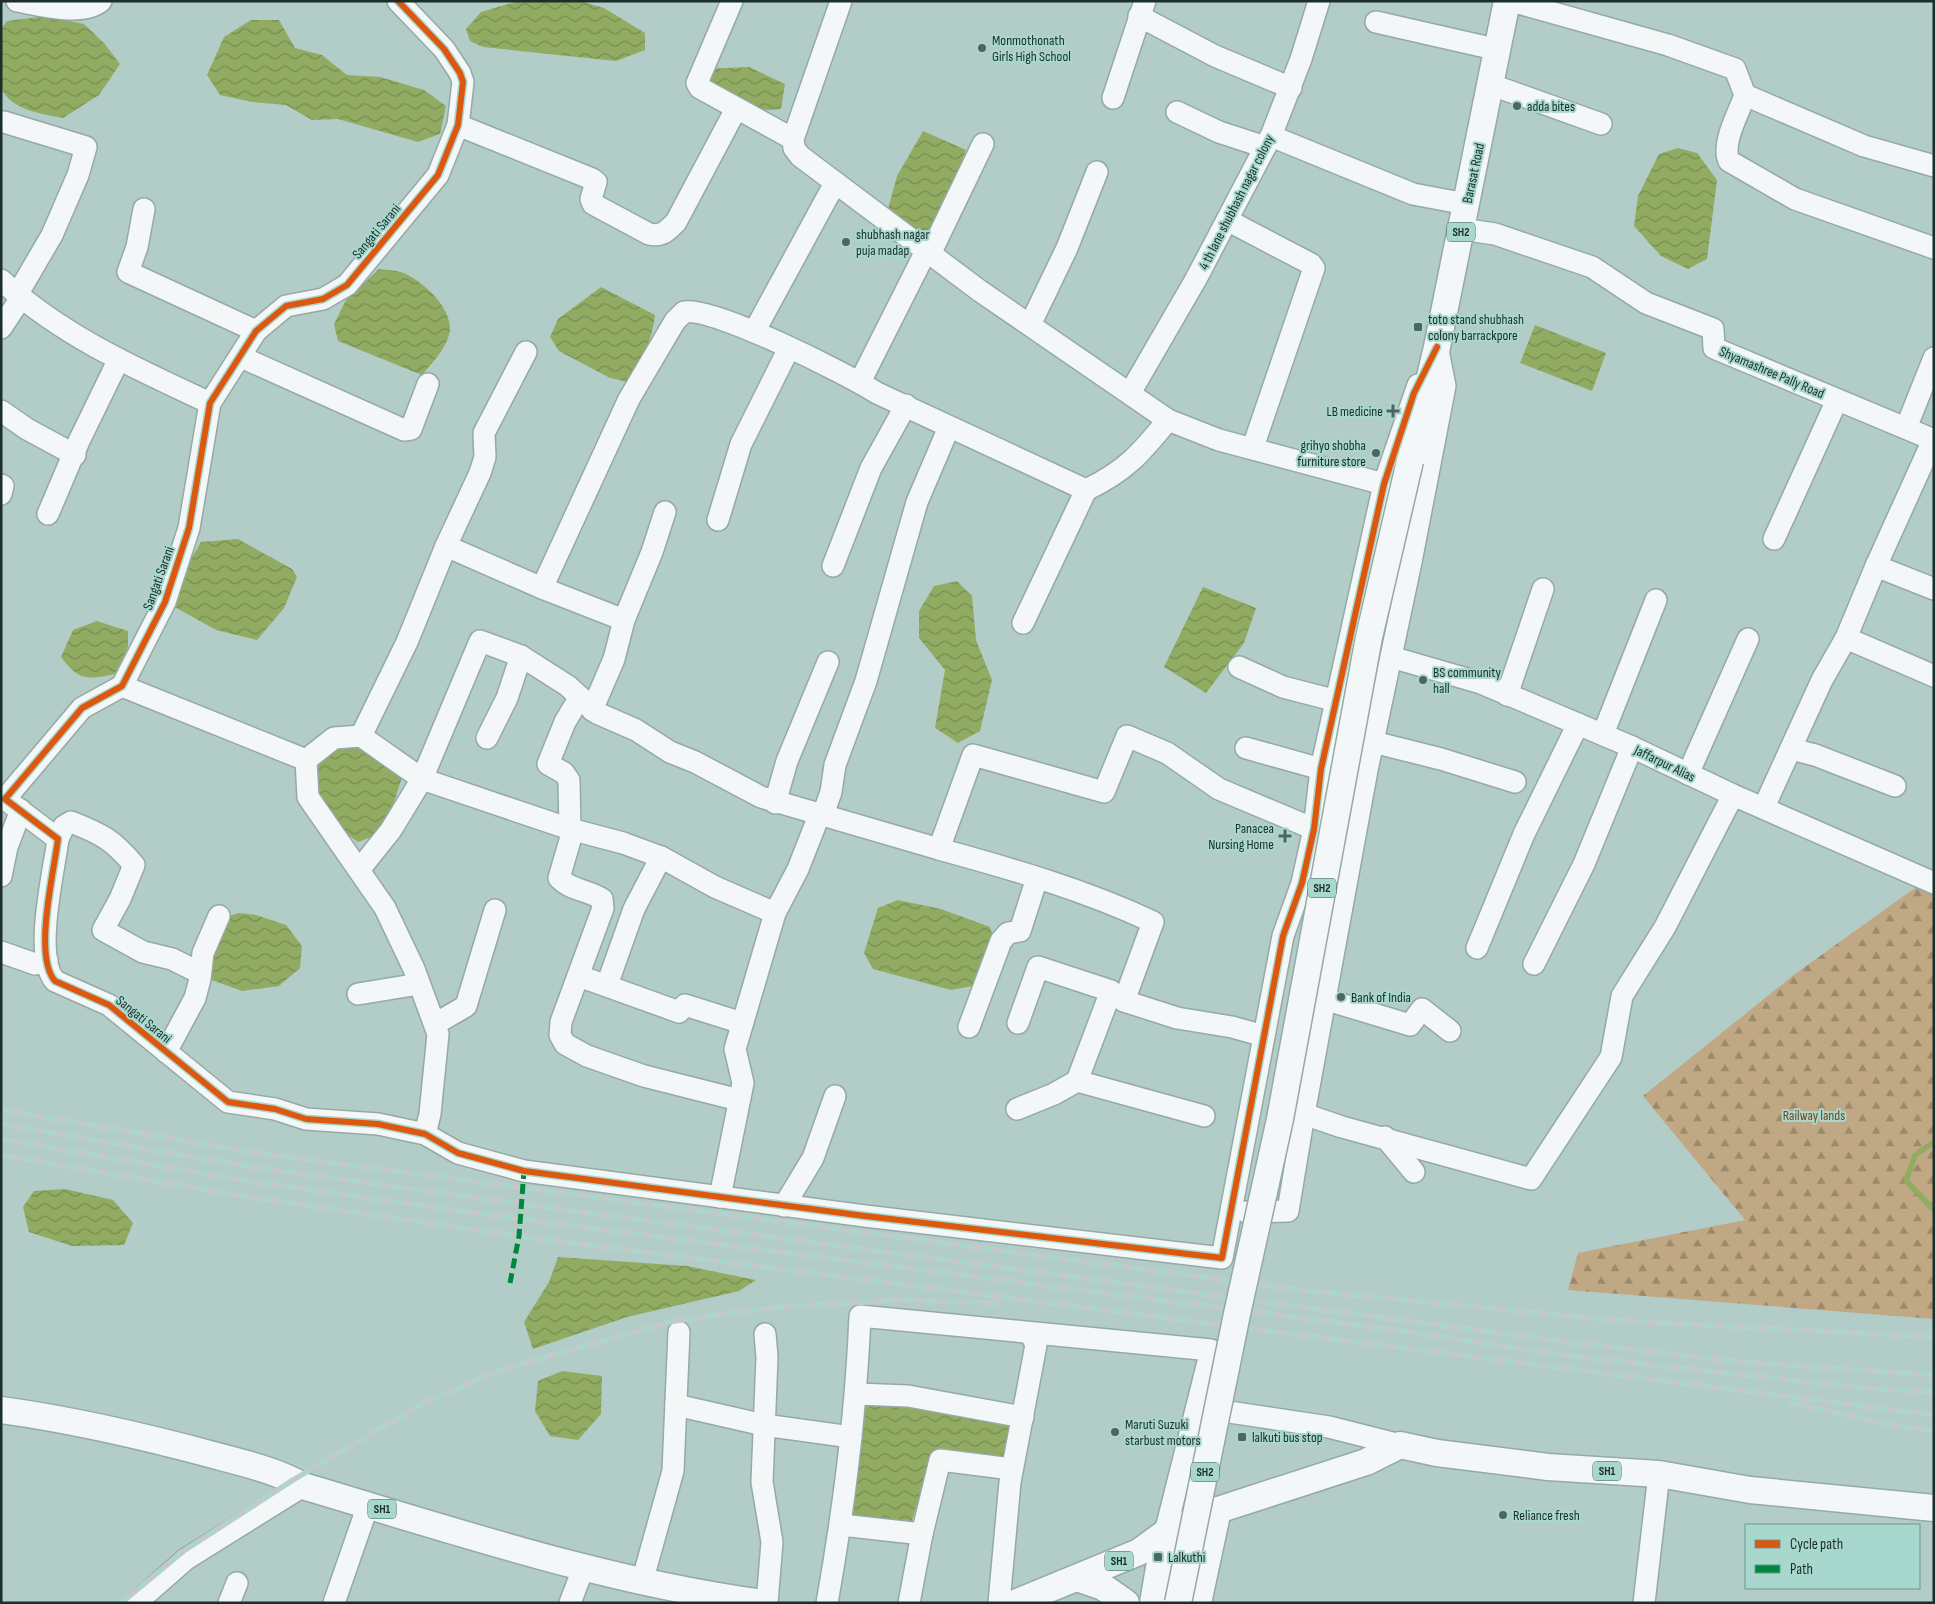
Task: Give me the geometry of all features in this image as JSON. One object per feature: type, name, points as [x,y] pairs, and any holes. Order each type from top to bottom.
[{"type":"main road","name":"Barasat Road","points":[[1178,1603],[1237,1314],[1280,1119],[1369,637],[1437,347],[1509,1]]},
{"type":"main road","name":"SH1","points":[[1,1410],[68,1421],[180,1446],[256,1466],[293,1480],[303,1486],[583,1569],[642,1582],[672,1595],[763,1603]]},
{"type":"main road","name":"SH1","points":[[1015,1603],[1140,1552],[1165,1533],[1218,1510],[1359,1464],[1400,1445],[1437,1453],[1548,1467],[1659,1474],[1750,1490],[1934,1508]]},
{"type":"main road","points":[[1198,1603],[1218,1510]]},
{"type":"main road","points":[[1153,1603],[1165,1533]]},
{"type":"main road","points":[[1077,1578],[1103,1587],[1126,1603]]},
{"type":"street","points":[[17,1],[65,9],[95,7],[101,1]]},
{"type":"street","name":"Sangati Sarani","points":[[122,686],[165,602],[189,528],[210,403],[241,357],[256,330],[286,306],[323,299],[347,285],[433,183],[458,125],[464,82],[460,73],[444,49],[398,1]]},
{"type":"street","points":[[732,1],[697,83],[700,88],[793,139]]},
{"type":"street","points":[[841,1],[793,139],[794,148],[800,156],[928,252],[1168,420],[1219,440],[1253,447],[1384,484]]},
{"type":"street","name":"4 th lane shubhash nagar colony","points":[[1130,393],[1160,344],[1268,142],[1291,88],[1319,1]]},
{"type":"street","points":[[1509,1],[1668,45],[1735,69],[1745,95],[1728,142],[1726,154],[1730,161],[1795,199],[1934,248]]},
{"type":"street","points":[[1113,98],[1142,9],[1215,56],[1291,88]]},
{"type":"street","points":[[1376,22],[1499,50]]},
{"type":"street","points":[[1492,85],[1601,124]]},
{"type":"street","points":[[1745,95],[1864,146],[1934,166]]},
{"type":"street","points":[[458,125],[592,179],[596,182],[591,198],[593,204],[649,234],[658,236],[666,232],[676,222],[736,108]]},
{"type":"street","points":[[1177,112],[1219,132],[1268,142],[1413,194],[1464,217]]},
{"type":"street","points":[[1,328],[52,235],[78,175],[86,147],[2,123]]},
{"type":"street","points":[[860,382],[983,144]]},
{"type":"street","points":[[1030,325],[1067,248],[1097,172]]},
{"type":"street","points":[[754,332],[835,182]]},
{"type":"street","points":[[144,209],[137,247],[128,272],[256,330]]},
{"type":"street","name":"Shyamashree Pally Road","points":[[1464,217],[1495,234],[1592,267],[1646,303],[1713,328],[1714,348],[1934,440]]},
{"type":"street","points":[[1227,220],[1311,264],[1314,268],[1253,447]]},
{"type":"street","points":[[1,280],[19,296],[61,326],[118,361],[210,403]]},
{"type":"street","points":[[542,588],[629,399],[675,321],[684,312],[697,312],[754,332],[860,382],[877,393],[1086,490]]},
{"type":"street","points":[[1437,347],[1445,386],[1324,999],[1288,1211],[1230,1212],[1283,936],[1302,883],[1314,829],[1321,768],[1384,484],[1414,393],[1437,347]]},
{"type":"street","points":[[718,520],[741,444],[789,348]]},
{"type":"street","points":[[361,736],[407,642],[446,546],[480,473],[485,457],[484,433],[526,352]]},
{"type":"street","points":[[241,357],[404,430],[411,429],[428,384]]},
{"type":"street","points":[[1906,428],[1934,358]]},
{"type":"street","points":[[48,514],[75,456],[79,441],[118,361]]},
{"type":"street","points":[[1774,539],[1837,400]]},
{"type":"street","points":[[833,566],[870,468],[906,405]]},
{"type":"street","points":[[1,411],[27,429],[75,456]]},
{"type":"street","points":[[1023,623],[1086,490],[1111,479],[1125,468],[1140,454],[1168,420]]},
{"type":"street","points":[[720,1197],[743,1083],[735,1049],[742,1023],[776,913],[798,869],[820,813],[825,809],[831,792],[835,766],[866,681],[917,502],[950,427]]},
{"type":"street","points":[[1764,807],[1822,680],[1846,638],[1876,566],[1934,440]]},
{"type":"street","points":[[1,485],[3,486],[1,494]]},
{"type":"street","points":[[664,512],[652,552],[624,620],[614,659],[586,704],[565,722],[548,764],[564,773],[569,780],[571,837],[559,878],[566,885],[594,894],[602,899],[603,908],[561,1022],[560,1035],[565,1044],[587,1056],[644,1076],[739,1100]]},
{"type":"street","points":[[446,546],[542,588],[624,620]]},
{"type":"street","points":[[1876,566],[1934,589]]},
{"type":"street","points":[[1507,695],[1543,589]]},
{"type":"street","points":[[1604,734],[1656,600]]},
{"type":"street","points":[[1688,774],[1748,638]]},
{"type":"street","points":[[1846,638],[1934,676]]},
{"type":"street","points":[[359,870],[391,830],[422,779],[480,641],[521,656],[568,686],[586,704],[636,730],[670,752],[775,802],[820,813],[1005,867],[1114,904],[1153,922],[1077,1081],[1054,1094],[1017,1109]]},
{"type":"street","points":[[488,738],[506,698],[521,656]]},
{"type":"street","name":"Jaffarpur Alias","points":[[1391,657],[1481,683],[1604,734],[1850,848],[1934,883]]},
{"type":"street","points":[[775,802],[787,761],[828,662]]},
{"type":"street","points":[[1239,667],[1283,687],[1336,701]]},
{"type":"street","points":[[1,876],[7,848],[9,803],[82,708],[122,686],[306,760]]},
{"type":"street","points":[[1477,948],[1524,834],[1578,724]]},
{"type":"street","points":[[306,760],[334,738],[361,736],[422,779],[570,829],[623,843],[661,857],[715,887],[776,913]]},
{"type":"street","points":[[939,849],[973,755],[1104,792],[1127,736],[1167,753],[1220,789],[1314,829]]},
{"type":"street","points":[[1374,742],[1441,759],[1515,782]]},
{"type":"street","points":[[1534,964],[1584,864],[1632,747]]},
{"type":"street","points":[[1246,748],[1321,768]]},
{"type":"street","points":[[1791,749],[1815,755],[1896,786]]},
{"type":"street","points":[[306,760],[308,797],[385,908],[419,984],[438,1034],[430,1114],[425,1134]]},
{"type":"street","points":[[1304,1114],[1342,1127],[1531,1179],[1611,1057],[1622,996],[1664,927],[1733,795]]},
{"type":"street","points":[[9,803],[58,839],[64,826],[71,822],[89,829],[117,845],[134,866],[120,899],[103,930],[142,952],[172,959],[200,972]]},
{"type":"street","name":"Sangati Sarani","points":[[58,839],[44,947],[49,972],[56,981],[110,1005],[228,1102],[275,1109],[306,1119],[378,1124],[425,1134],[458,1153],[524,1171],[784,1206],[1222,1258],[1230,1212]]},
{"type":"street","points":[[607,985],[634,909],[661,857]]},
{"type":"street","points":[[969,1027],[1001,940],[1008,933],[1020,931],[1037,878]]},
{"type":"street","points":[[434,1024],[466,1006],[494,910]]},
{"type":"street","points":[[166,1052],[195,998],[203,953],[219,916]]},
{"type":"street","points":[[1,952],[34,964],[47,960]]},
{"type":"street","points":[[1018,1023],[1038,967],[1177,1018],[1232,1027],[1264,1036]]},
{"type":"street","points":[[579,976],[679,1012],[685,1005],[742,1023]]},
{"type":"street","points":[[358,994],[419,984]]},
{"type":"street","points":[[1324,999],[1410,1025],[1422,1009],[1450,1031]]},
{"type":"street","points":[[1077,1081],[1204,1116]]},
{"type":"street","points":[[784,1206],[813,1158],[835,1096]]},
{"type":"street","points":[[1385,1138],[1414,1172]]},
{"type":"street","points":[[827,1603],[840,1525],[857,1394],[860,1316],[1211,1350],[1165,1533]]},
{"type":"street","points":[[642,1582],[674,1471],[679,1332]]},
{"type":"street","points":[[765,1334],[767,1357],[762,1482],[772,1542],[768,1603]]},
{"type":"street","points":[[999,1603],[1012,1469],[1036,1344],[1031,1334]]},
{"type":"street","points":[[857,1394],[908,1396],[1023,1417]]},
{"type":"street","points":[[676,1405],[764,1425],[851,1437]]},
{"type":"street","points":[[1196,1407],[1329,1427],[1400,1445]]},
{"type":"street","points":[[909,1603],[922,1534],[940,1460],[1012,1469]]},
{"type":"street","points":[[1644,1603],[1659,1474]]},
{"type":"street","points":[[136,1603],[186,1559],[303,1486]]},
{"type":"street","points":[[334,1603],[368,1505]]},
{"type":"street","points":[[840,1525],[922,1534]]},
{"type":"street","points":[[570,1603],[583,1569]]},
{"type":"street","points":[[229,1603],[237,1583]]},
{"type":"green space","name":"Railway lands","points":[[1926,880],[1934,884],[1934,1184],[1932,1187],[1934,1188],[1934,1319],[1568,1290],[1578,1253],[1745,1220],[1643,1096],[1795,974]]},
{"type":"water","points":[[519,1],[580,1],[604,8],[645,33],[645,50],[616,61],[483,47],[470,41],[466,29],[481,12]]},
{"type":"water","points":[[46,16],[84,24],[104,43],[120,64],[99,95],[63,118],[37,113],[19,106],[1,88],[1,29],[7,21]]},
{"type":"water","points":[[251,20],[279,20],[295,48],[322,55],[347,75],[380,77],[424,90],[446,106],[440,134],[418,142],[338,119],[312,120],[286,105],[252,102],[220,95],[207,75],[224,37]]},
{"type":"water","points":[[749,67],[785,84],[781,109],[749,111],[703,88],[703,69]]},
{"type":"water","points":[[923,131],[966,150],[947,202],[926,238],[888,209],[897,176]]},
{"type":"water","points":[[1678,148],[1697,153],[1717,180],[1707,259],[1688,269],[1661,256],[1634,226],[1638,196],[1659,154]]},
{"type":"water","points":[[379,269],[393,270],[413,278],[435,297],[446,312],[450,329],[447,342],[422,375],[338,341],[334,324],[346,300]]},
{"type":"water","points":[[601,287],[655,315],[646,350],[628,382],[610,378],[559,351],[550,337],[558,319]]},
{"type":"water","points":[[1535,325],[1606,353],[1592,391],[1520,363]]},
{"type":"water","points":[[238,539],[292,569],[297,577],[284,608],[257,640],[216,630],[173,606],[184,571],[201,542]]},
{"type":"water","points":[[957,581],[972,596],[976,640],[992,680],[980,731],[958,743],[935,728],[945,670],[919,638],[919,611],[934,586]]},
{"type":"water","points":[[1203,587],[1256,608],[1244,643],[1206,693],[1164,667]]},
{"type":"water","points":[[97,621],[128,631],[128,647],[115,674],[90,678],[84,677],[73,671],[61,657],[73,630]]},
{"type":"water","points":[[349,746],[378,751],[404,771],[393,805],[379,834],[358,842],[328,816],[318,799],[316,789],[315,778],[322,755]]},
{"type":"water","points":[[898,900],[941,909],[990,927],[996,949],[973,986],[951,990],[873,969],[864,953],[878,908]]},
{"type":"water","points":[[239,913],[256,915],[286,925],[302,946],[300,968],[279,986],[242,991],[209,979],[207,951],[225,917]]},
{"type":"water","points":[[65,1189],[113,1200],[133,1223],[124,1245],[72,1246],[29,1232],[23,1207],[34,1191]]},
{"type":"water","points":[[558,1257],[687,1266],[756,1280],[739,1291],[627,1317],[533,1349],[524,1322],[549,1282]]},
{"type":"water","points":[[562,1371],[602,1376],[601,1414],[578,1440],[550,1436],[535,1411],[538,1381]]},
{"type":"water","points":[[869,1400],[1016,1421],[1005,1462],[928,1469],[911,1524],[848,1522],[864,1412]]},
{"type":"waterway","points":[[1934,1142],[1915,1155],[1906,1181],[1934,1210]]},
{"type":"railway","points":[[1,1110],[258,1153],[1309,1291],[1623,1321],[1934,1337]]},
{"type":"railway","points":[[1,1124],[252,1167],[1575,1343],[1742,1362],[1934,1375]]},
{"type":"railway","points":[[1,1139],[247,1181],[520,1219],[1395,1330],[1569,1356],[1862,1388],[1934,1392]]},
{"type":"railway","points":[[1,1155],[242,1196],[519,1236],[1934,1415]]},
{"type":"railway","points":[[121,1603],[185,1550],[293,1480],[424,1403],[503,1369],[674,1321],[770,1308],[899,1300],[996,1303]]},
{"type":"railway","points":[[1792,1403],[1897,1426],[1934,1431]]},
{"type":"marked path","points":[[510,1283],[519,1236],[524,1171]]},
{"type":"cycle path","points":[[398,1],[444,49],[460,73],[463,82],[458,125],[438,175],[347,285],[323,299],[286,306],[256,331],[210,403],[189,528],[165,602],[122,686],[82,708],[5,799],[58,839],[49,892],[45,934],[49,969],[55,981],[109,1005],[228,1102],[275,1109],[306,1119],[378,1124],[425,1134],[458,1153],[524,1171],[865,1216],[1222,1258],[1283,936],[1302,883],[1314,829],[1321,769],[1384,484],[1414,393],[1437,347]]},
{"type":"place","name":"Monmothonath Girls High School","points":[[982,48]]},
{"type":"place","name":"adda bites","points":[[1517,106]]},
{"type":"place","name":"shubhash nagar puja madap","points":[[846,242]]},
{"type":"place","name":"toto stand shubhash colony barrackpore","points":[[1418,327]]},
{"type":"place","name":"LB medicine","points":[[1393,411]]},
{"type":"place","name":"grihyo shobha furniture store","points":[[1376,453]]},
{"type":"place","name":"BS community hall","points":[[1423,680]]},
{"type":"place","name":"Panacea Nursing Home","points":[[1285,836]]},
{"type":"place","name":"Bank of India","points":[[1341,997]]},
{"type":"place","name":"Maruti Suzuki starbust motors","points":[[1115,1432]]},
{"type":"place","name":"lalkuti bus stop","points":[[1242,1437]]},
{"type":"place","name":"Reliance fresh","points":[[1503,1515]]},
{"type":"place","name":"Lalkuthi","points":[[1158,1557]]}]
